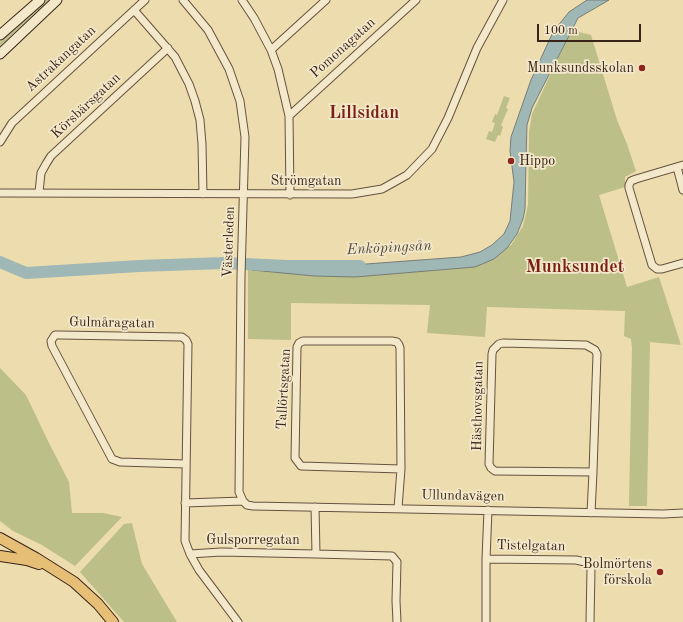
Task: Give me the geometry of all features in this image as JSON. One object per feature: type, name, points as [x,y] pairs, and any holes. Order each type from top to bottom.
[{"type":"main road","points":[[0,35],[40,0]]},
{"type":"main road","points":[[0,54],[57,0]]},
{"type":"main road","points":[[0,533],[20,548]]},
{"type":"main road","points":[[0,538],[58,571],[98,604],[113,622]]},
{"type":"main road","points":[[0,556],[37,563],[58,571]]},
{"type":"main road","points":[[0,564],[16,558]]},
{"type":"street","name":"Astrakangatan","points":[[0,142],[12,123],[145,0]]},
{"type":"street","name":"Västerleden","points":[[183,0],[200,19],[216,42],[235,84],[243,117],[245,136],[241,276],[239,492],[243,501]]},
{"type":"street","points":[[242,0],[254,18],[271,50],[278,69],[289,116],[290,195]]},
{"type":"street","points":[[271,50],[326,0]]},
{"type":"street","name":"Pomonagatan","points":[[289,116],[416,0]]},
{"type":"street","name":"Strömgatan","points":[[0,192],[244,193],[290,195],[352,194],[382,189],[407,175],[432,149],[448,118],[477,48],[504,0]]},
{"type":"street","points":[[134,10],[168,48],[183,70],[189,84],[198,114],[202,144],[203,194]]},
{"type":"street","name":"Körsbärsgatan","points":[[39,192],[42,173],[51,156],[168,48]]},
{"type":"street","points":[[683,190],[680,166],[632,181],[629,184],[652,264],[657,269],[662,269],[683,263]]},
{"type":"street","name":"Gulmåragatan","points":[[186,464],[120,462],[112,459],[52,346],[51,341],[55,335],[182,338],[186,340],[188,344],[185,541],[190,554],[204,578],[238,622]]},
{"type":"street","name":"Tallörtsgatan","points":[[398,508],[401,469],[400,348],[398,342],[303,341],[299,343],[297,347],[295,458],[301,466],[401,469]]},
{"type":"street","name":"Hästhovsgatan","points":[[591,513],[593,472],[597,354],[595,350],[586,345],[499,344],[493,350],[492,354],[489,464],[491,468],[495,471],[593,472]]},
{"type":"street","name":"Ullundavägen","points":[[185,503],[243,501],[247,505],[253,506],[591,513],[683,513]]},
{"type":"street","name":"Gulsporregatan","points":[[316,507],[316,554]]},
{"type":"street","name":"Tistelgatan","points":[[486,622],[488,510]]},
{"type":"street","name":"Gulsporregatan","points":[[190,554],[221,552],[392,556],[397,562],[397,622]]},
{"type":"street","name":"Tistelgatan","points":[[486,559],[576,560],[585,562],[591,569],[590,622]]},
{"type":"green space","points":[[46,0],[49,0],[0,46],[0,42]]},
{"type":"green space","points":[[571,30],[591,35],[617,120],[636,171],[625,177],[625,187],[599,195],[627,287],[659,277],[681,345],[650,342],[647,506],[629,506],[632,348],[631,339],[624,336],[625,311],[487,307],[485,337],[427,333],[430,305],[291,303],[291,340],[248,339],[248,270],[381,274],[452,269],[482,261],[511,245],[523,226],[528,205],[529,132],[532,114]]},
{"type":"green space","points":[[504,96],[510,98],[506,108],[508,109],[501,125],[503,127],[500,136],[498,135],[495,142],[486,139],[489,131],[492,132],[495,123],[492,122],[495,114],[497,115]]},
{"type":"green space","points":[[0,368],[26,395],[69,482],[72,513],[103,513],[122,517],[75,566],[42,545],[13,531],[0,521]]},
{"type":"green space","points":[[132,523],[142,564],[177,622],[124,622],[80,572],[124,524]]},
{"type":"water","points":[[587,0],[609,0],[578,18],[532,108],[527,125],[525,209],[523,219],[517,234],[507,248],[494,259],[475,267],[355,277],[314,276],[252,270],[251,263],[312,268],[461,257],[480,252],[492,245],[504,234],[510,221],[514,182],[510,151],[511,137],[531,80],[553,32],[569,12]]},
{"type":"waterway","name":"Enköpingsån","points":[[0,262],[26,273],[139,266],[224,263],[287,266],[360,266]]},
{"type":"place","name":"Munksundsskolan","points":[[642,68]]},
{"type":"place","name":"Hippo","points":[[511,161]]},
{"type":"place","name":"Bolmörtens förskola","points":[[660,572]]},
{"type":"district","name":"Lillsidan","points":[[364,113]]},
{"type":"district","name":"Munksundet","points":[[575,267]]}]
